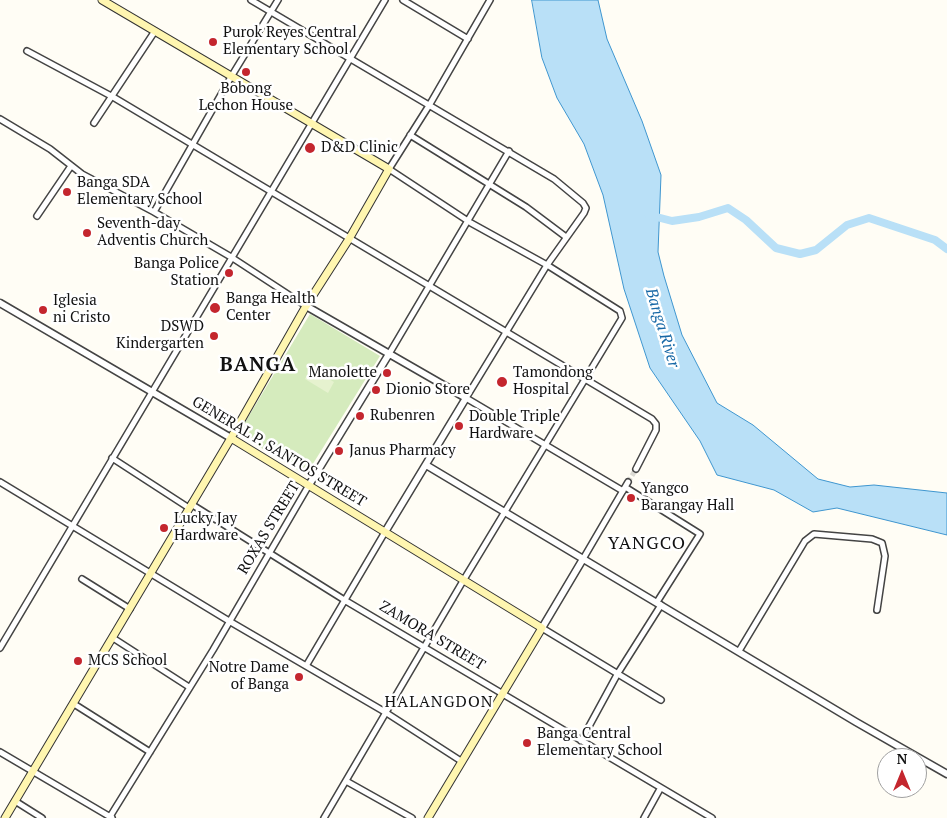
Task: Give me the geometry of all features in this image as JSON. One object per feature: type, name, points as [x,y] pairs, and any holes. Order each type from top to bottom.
[{"type":"main road","points":[[5,818],[152,573],[306,306],[349,239],[389,169],[310,125],[102,0]]},
{"type":"main road","name":"GENERAL P. SANTOS STREET","points":[[231,438],[542,628]]},
{"type":"main road","points":[[428,818],[542,628]]},
{"type":"street","points":[[251,0],[350,60],[430,104],[554,179],[583,203],[585,211],[547,265],[306,666]]},
{"type":"street","points":[[154,212],[231,77],[278,0]]},
{"type":"street","points":[[0,648],[384,0]]},
{"type":"street","points":[[403,0],[468,39]]},
{"type":"street","points":[[324,818],[463,581],[620,324],[622,314],[547,265],[467,220],[389,169],[430,104],[489,0]]},
{"type":"street","points":[[94,123],[155,31]]},
{"type":"street","points":[[27,51],[113,97],[655,421],[657,427],[655,434],[636,468]]},
{"type":"street","points":[[0,119],[50,149],[71,166],[231,257],[306,306],[546,444],[625,487],[700,534],[618,673],[581,741]]},
{"type":"street","points":[[410,135],[490,184],[566,237]]},
{"type":"street","name":"ROXAS STREET","points":[[112,818],[112,815],[509,152]]},
{"type":"street","points":[[37,216],[71,166]]},
{"type":"street","name":"GENERAL P. SANTOS STREET","points":[[0,303],[231,438]]},
{"type":"street","name":"ZAMORA STREET","points":[[112,458],[660,789],[712,818]]},
{"type":"street","points":[[426,465],[856,722],[947,774]]},
{"type":"street","points":[[0,482],[229,621],[385,712],[461,761]]},
{"type":"street","points":[[625,487],[542,628],[661,700]]},
{"type":"street","points":[[739,651],[805,541],[814,534],[872,539],[882,543],[885,556],[877,610]]},
{"type":"street","points":[[82,579],[130,609]]},
{"type":"street","points":[[113,638],[189,687]]},
{"type":"street","points":[[74,704],[150,752]]},
{"type":"street","points":[[0,752],[112,818]]},
{"type":"street","points":[[346,781],[412,818]]},
{"type":"street","points":[[644,818],[660,789]]},
{"type":"street","points":[[15,801],[42,818]]},
{"type":"green space","points":[[310,314],[380,356],[306,475],[238,434]]},
{"type":"green space","points":[[311,368],[334,382],[328,393],[305,379]]},
{"type":"water","name":"Banga River","points":[[532,0],[598,0],[607,39],[642,121],[661,175],[658,252],[664,276],[682,335],[717,403],[753,425],[818,479],[850,487],[874,485],[947,493],[947,535],[837,508],[813,512],[774,490],[717,475],[700,441],[650,368],[624,289],[603,195],[584,144],[557,98],[542,58]]},
{"type":"waterway","points":[[649,215],[672,221],[699,217],[728,208],[746,220],[776,248],[800,254],[816,250],[847,225],[869,218],[935,240],[947,249]]},
{"type":"tunnel","points":[[628,482],[636,469]]},
{"type":"place","name":"Purok Reyes Central Elementary School","points":[[213,42]]},
{"type":"place","name":"Bobong Lechon House","points":[[246,72]]},
{"type":"place","name":"D&D Clinic","points":[[310,148]]},
{"type":"place","name":"Banga SDA Elementary School","points":[[67,192]]},
{"type":"place","name":"Seventh-day Adventis Church","points":[[87,233]]},
{"type":"place","name":"Banga Police Station","points":[[229,273]]},
{"type":"place","name":"Banga Health Center","points":[[215,308]]},
{"type":"place","name":"Iglesia ni Cristo","points":[[43,310]]},
{"type":"place","name":"DSWD Kindergarten","points":[[214,336]]},
{"type":"place","name":"Manolette","points":[[387,373]]},
{"type":"place","name":"Tamondong Hospital","points":[[502,382]]},
{"type":"place","name":"Dionio Store","points":[[376,390]]},
{"type":"place","name":"Rubenren","points":[[360,416]]},
{"type":"place","name":"Double Triple Hardware","points":[[459,426]]},
{"type":"place","name":"Janus Pharmacy","points":[[339,451]]},
{"type":"place","name":"Yangco Barangay Hall","points":[[631,498]]},
{"type":"place","name":"Lucky Jay Hardware","points":[[164,528]]},
{"type":"place","name":"MCS School","points":[[78,661]]},
{"type":"place","name":"Notre Dame of Banga","points":[[299,677]]},
{"type":"place","name":"Banga Central Elementary School","points":[[527,743]]},
{"type":"district","name":"BANGA","points":[[258,365]]},
{"type":"district","name":"YANGCO","points":[[647,544]]},
{"type":"district","name":"HALANGDON","points":[[439,702]]}]
